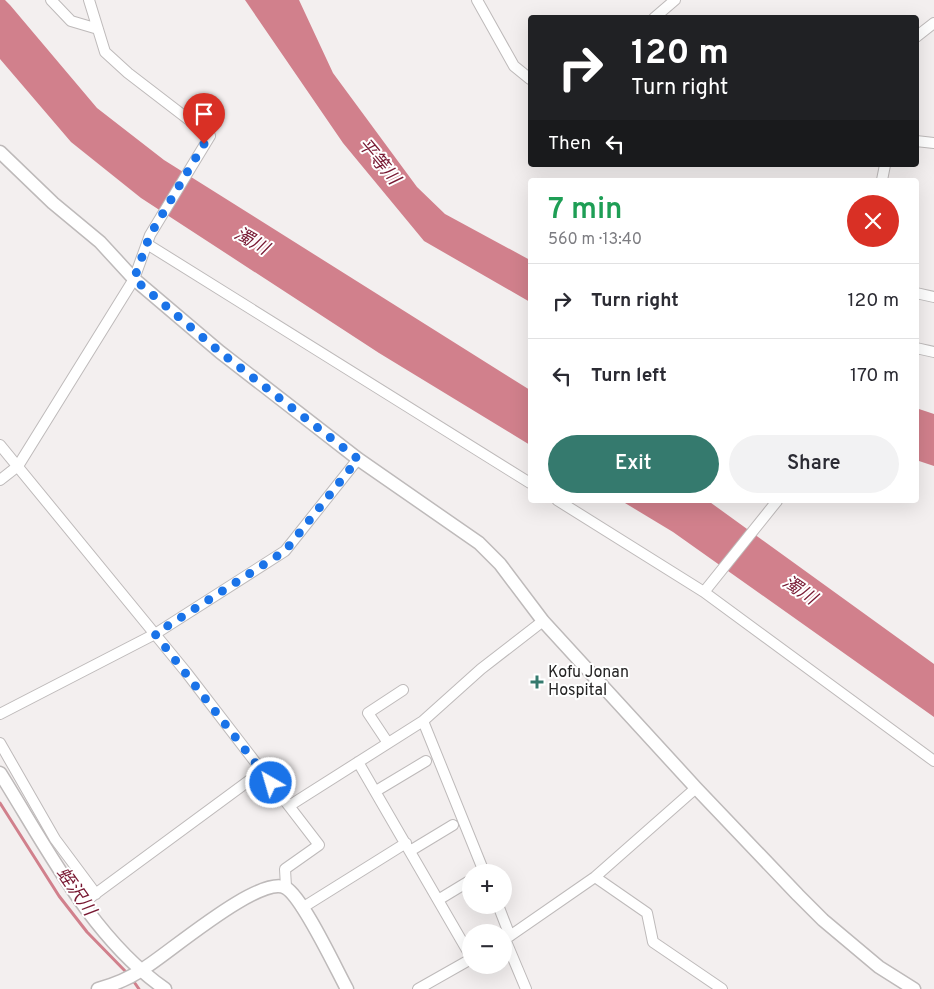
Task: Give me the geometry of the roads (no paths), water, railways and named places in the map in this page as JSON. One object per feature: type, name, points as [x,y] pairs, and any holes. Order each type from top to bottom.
[{"type":"street","points":[[51,0],[71,21],[98,29]]},
{"type":"street","points":[[0,480],[18,466],[134,279],[148,240],[210,136],[128,73],[106,52],[89,0]]},
{"type":"street","points":[[476,0],[514,66],[528,77]]},
{"type":"street","points":[[658,15],[675,0]]},
{"type":"street","points":[[919,35],[934,23]]},
{"type":"street","points":[[919,141],[934,143]]},
{"type":"street","points":[[0,152],[53,203],[100,242],[134,279],[220,352],[358,459],[479,543],[500,564],[543,621],[696,788],[823,920],[880,967],[914,989]]},
{"type":"street","points":[[148,240],[528,482]]},
{"type":"street","points":[[919,294],[934,297]]},
{"type":"street","points":[[919,349],[934,352]]},
{"type":"street","points":[[0,445],[155,634],[319,845],[285,869],[286,888],[302,908],[347,989]]},
{"type":"street","points":[[0,714],[155,634],[285,551],[358,459]]},
{"type":"street","points":[[562,503],[707,588],[934,761]]},
{"type":"street","points":[[707,588],[774,505]]},
{"type":"street","points":[[289,806],[423,721],[481,669],[543,621]]},
{"type":"street","points":[[388,743],[368,713],[403,690]]},
{"type":"street","points":[[423,721],[481,864]]},
{"type":"street","points":[[0,743],[55,839],[59,855],[83,903],[95,922],[115,946],[133,974],[165,989]]},
{"type":"street","points":[[376,792],[426,761]]},
{"type":"street","points":[[358,762],[462,942]]},
{"type":"street","points":[[83,903],[262,771]]},
{"type":"street","points":[[0,773],[59,855],[96,894]]},
{"type":"street","points":[[512,934],[595,877],[696,788]]},
{"type":"street","points":[[302,908],[408,847],[453,825]]},
{"type":"street","points":[[595,877],[646,913],[653,942],[722,989]]},
{"type":"street","points":[[438,900],[462,885]]},
{"type":"street","points":[[98,989],[133,974],[248,895],[273,886],[286,888]]},
{"type":"street","points":[[512,953],[526,989]]},
{"type":"street","points":[[418,989],[462,963]]},
{"type":"water","name":"濁川","points":[[0,0],[5,0],[97,108],[164,160],[528,389],[528,444],[379,353],[141,198],[71,142],[0,59]]},
{"type":"water","name":"平等川","points":[[245,0],[299,0],[333,73],[417,187],[445,214],[528,259],[528,301],[424,241],[343,143]]},
{"type":"water","points":[[919,409],[934,414],[934,466],[919,461]]},
{"type":"water","name":"濁川","points":[[625,503],[711,503],[934,664],[934,717],[673,532]]},
{"type":"waterway","name":"蛭沢川","points":[[0,803],[59,896],[87,932],[128,974]]},
{"type":"waterway","name":"蛭沢川","points":[[132,979],[139,989]]},
{"type":"place","name":"Kofu Jonan Hospital","points":[[537,682]]}]
